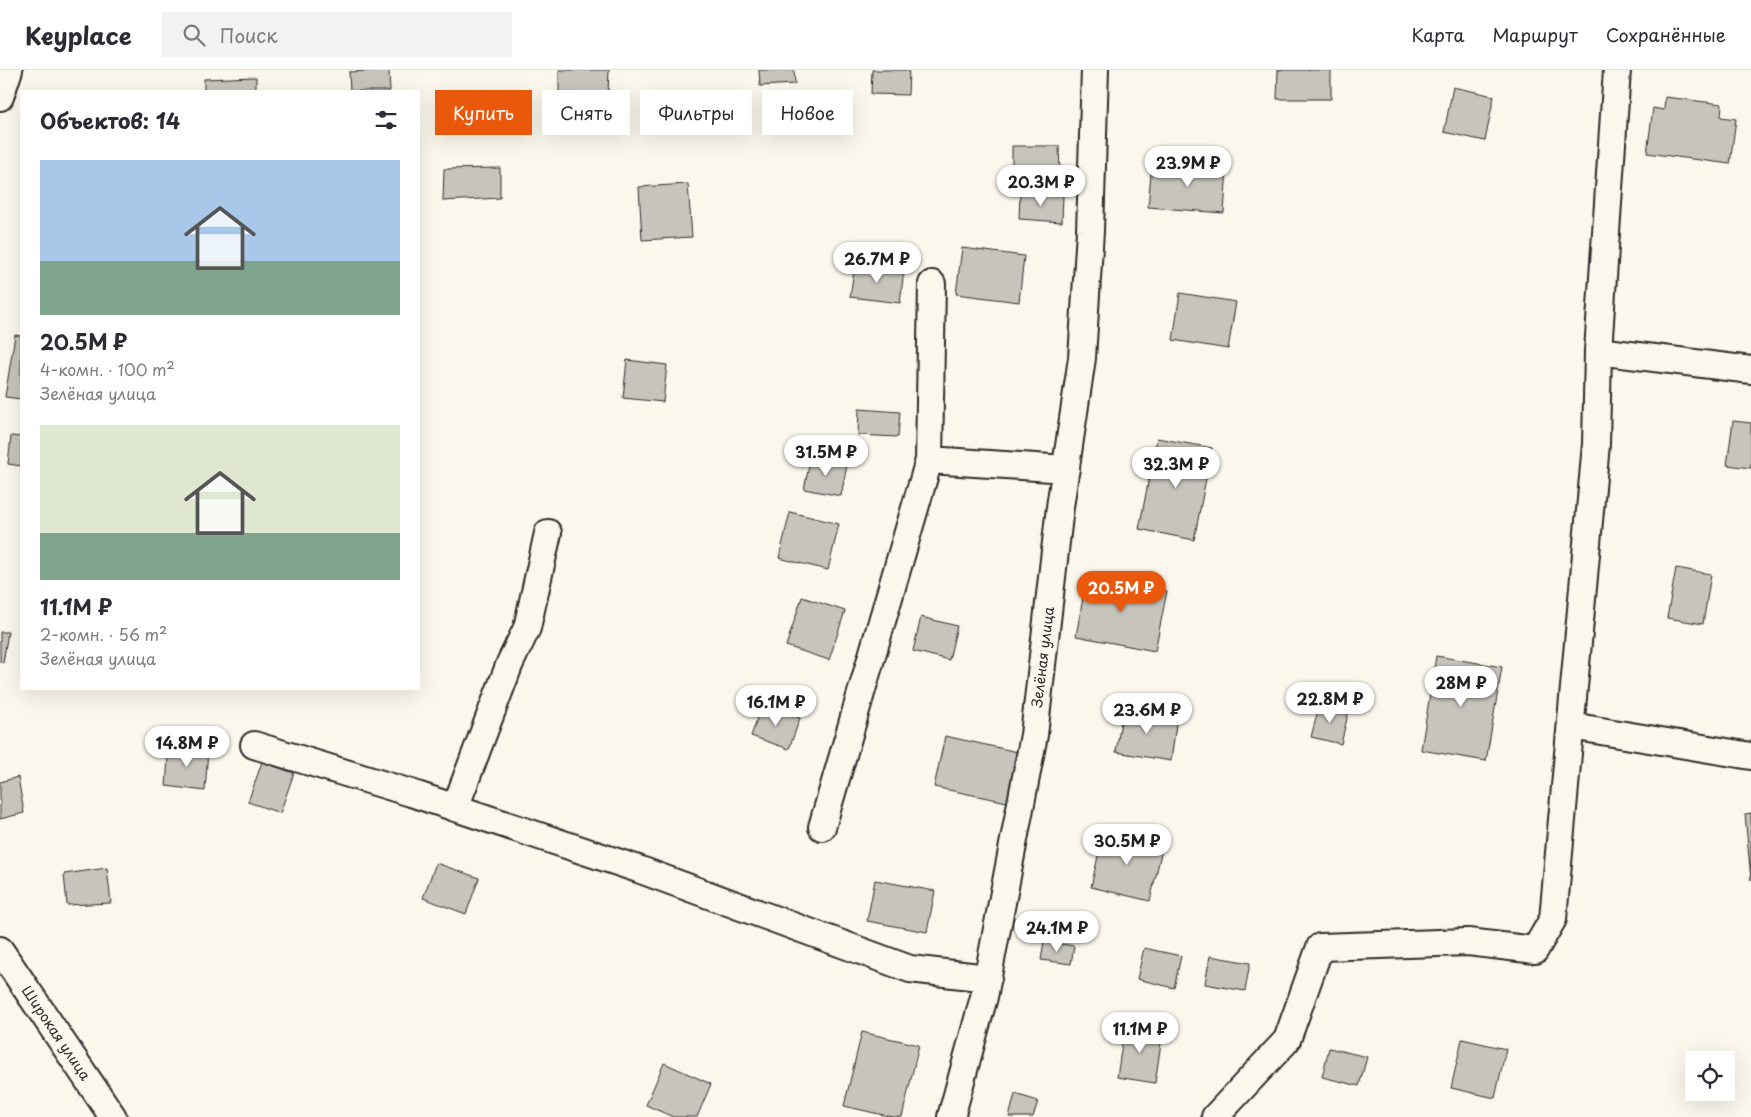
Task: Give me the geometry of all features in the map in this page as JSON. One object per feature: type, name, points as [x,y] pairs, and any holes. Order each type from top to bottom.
[{"type":"street","points":[[0,97],[9,70]]},
{"type":"street","name":"Зелёная улица","points":[[951,1117],[984,997],[1034,735],[1082,348],[1090,231],[1095,70]]},
{"type":"street","points":[[1215,1117],[1287,1040],[1320,947],[1468,942],[1535,950],[1553,919],[1596,444],[1598,351],[1617,70]]},
{"type":"street","points":[[822,826],[929,460],[932,284]]},
{"type":"street","points":[[1598,351],[1751,370]]},
{"type":"street","points":[[929,460],[1066,469]]},
{"type":"street","points":[[455,808],[510,663],[527,628],[548,533]]},
{"type":"street","points":[[1571,726],[1751,756]]},
{"type":"street","points":[[254,745],[455,808],[638,869],[910,969],[988,978]]},
{"type":"street","name":"Широкая улица","points":[[0,950],[113,1117]]},
{"type":"building","points":[[389,70],[390,90],[350,90],[349,72]]},
{"type":"building","points":[[559,70],[609,70],[608,90],[559,90]]},
{"type":"building","points":[[759,70],[794,70],[795,84],[760,86]]},
{"type":"building","points":[[872,70],[909,70],[908,95],[871,94]]},
{"type":"building","points":[[1278,70],[1331,70],[1331,99],[1277,99]]},
{"type":"building","points":[[256,77],[256,90],[204,90],[204,79]]},
{"type":"building","points":[[1453,87],[1494,96],[1485,141],[1444,132]]},
{"type":"building","points":[[1665,97],[1722,104],[1721,117],[1736,119],[1730,164],[1647,153],[1653,108],[1664,110]]},
{"type":"building","points":[[1012,146],[1059,146],[1060,172],[1012,172]]},
{"type":"building","points":[[1152,162],[1227,168],[1224,213],[1148,207]]},
{"type":"building","points":[[500,168],[500,198],[443,201],[444,169]]},
{"type":"building","points":[[688,184],[692,237],[642,240],[639,187]]},
{"type":"building","points":[[1020,192],[1063,195],[1062,222],[1019,219]]},
{"type":"building","points":[[962,248],[1024,256],[1019,302],[956,294]]},
{"type":"building","points":[[855,264],[904,270],[900,303],[850,297]]},
{"type":"building","points":[[1180,293],[1236,302],[1228,349],[1173,340]]},
{"type":"building","points":[[15,335],[20,336],[20,399],[5,397]]},
{"type":"building","points":[[627,360],[667,365],[663,402],[623,398]]},
{"type":"building","points":[[859,409],[900,412],[898,437],[858,435]]},
{"type":"building","points":[[1733,421],[1751,423],[1751,468],[1727,465]]},
{"type":"building","points":[[11,436],[20,437],[20,466],[8,464]]},
{"type":"building","points":[[1157,438],[1212,448],[1194,540],[1139,529]]},
{"type":"building","points":[[811,457],[847,465],[841,496],[804,489]]},
{"type":"building","points":[[790,512],[839,524],[828,570],[779,558]]},
{"type":"building","points":[[1676,568],[1711,574],[1703,624],[1667,618]]},
{"type":"building","points":[[1087,576],[1167,591],[1155,651],[1076,636]]},
{"type":"building","points":[[802,597],[845,611],[829,660],[786,646]]},
{"type":"building","points":[[921,617],[957,626],[949,660],[913,651]]},
{"type":"building","points":[[0,632],[8,632],[3,663],[0,662]]},
{"type":"building","points":[[1436,656],[1502,667],[1486,761],[1421,750]]},
{"type":"building","points":[[1320,703],[1349,710],[1341,744],[1311,737]]},
{"type":"building","points":[[762,705],[800,718],[789,749],[751,736]]},
{"type":"building","points":[[1123,709],[1177,717],[1171,761],[1116,752]]},
{"type":"building","points":[[945,736],[1018,752],[1007,802],[934,787]]},
{"type":"building","points":[[169,744],[208,750],[205,791],[166,786]]},
{"type":"building","points":[[262,762],[294,773],[280,813],[248,802]]},
{"type":"building","points":[[18,777],[24,813],[0,819],[0,782]]},
{"type":"building","points":[[1751,813],[1751,880],[1745,814]]},
{"type":"building","points":[[1104,830],[1163,845],[1150,901],[1091,887]]},
{"type":"building","points":[[436,863],[479,878],[466,914],[423,898]]},
{"type":"building","points":[[107,868],[111,903],[67,905],[64,874]]},
{"type":"building","points":[[875,880],[935,891],[927,932],[867,921]]},
{"type":"building","points":[[1044,941],[1074,946],[1071,964],[1041,960]]},
{"type":"building","points":[[1144,948],[1181,956],[1174,988],[1137,979]]},
{"type":"building","points":[[1210,956],[1250,963],[1245,991],[1205,984]]},
{"type":"building","points":[[1125,1024],[1163,1030],[1155,1083],[1117,1077]]},
{"type":"building","points":[[862,1032],[919,1045],[902,1117],[892,1117],[844,1106]]},
{"type":"building","points":[[1462,1039],[1506,1049],[1495,1098],[1451,1088]]},
{"type":"building","points":[[1329,1048],[1367,1057],[1359,1086],[1322,1077]]},
{"type":"building","points":[[664,1063],[711,1084],[697,1117],[673,1117],[646,1105]]},
{"type":"building","points":[[1015,1094],[1038,1101],[1033,1117],[1009,1117]]}]
